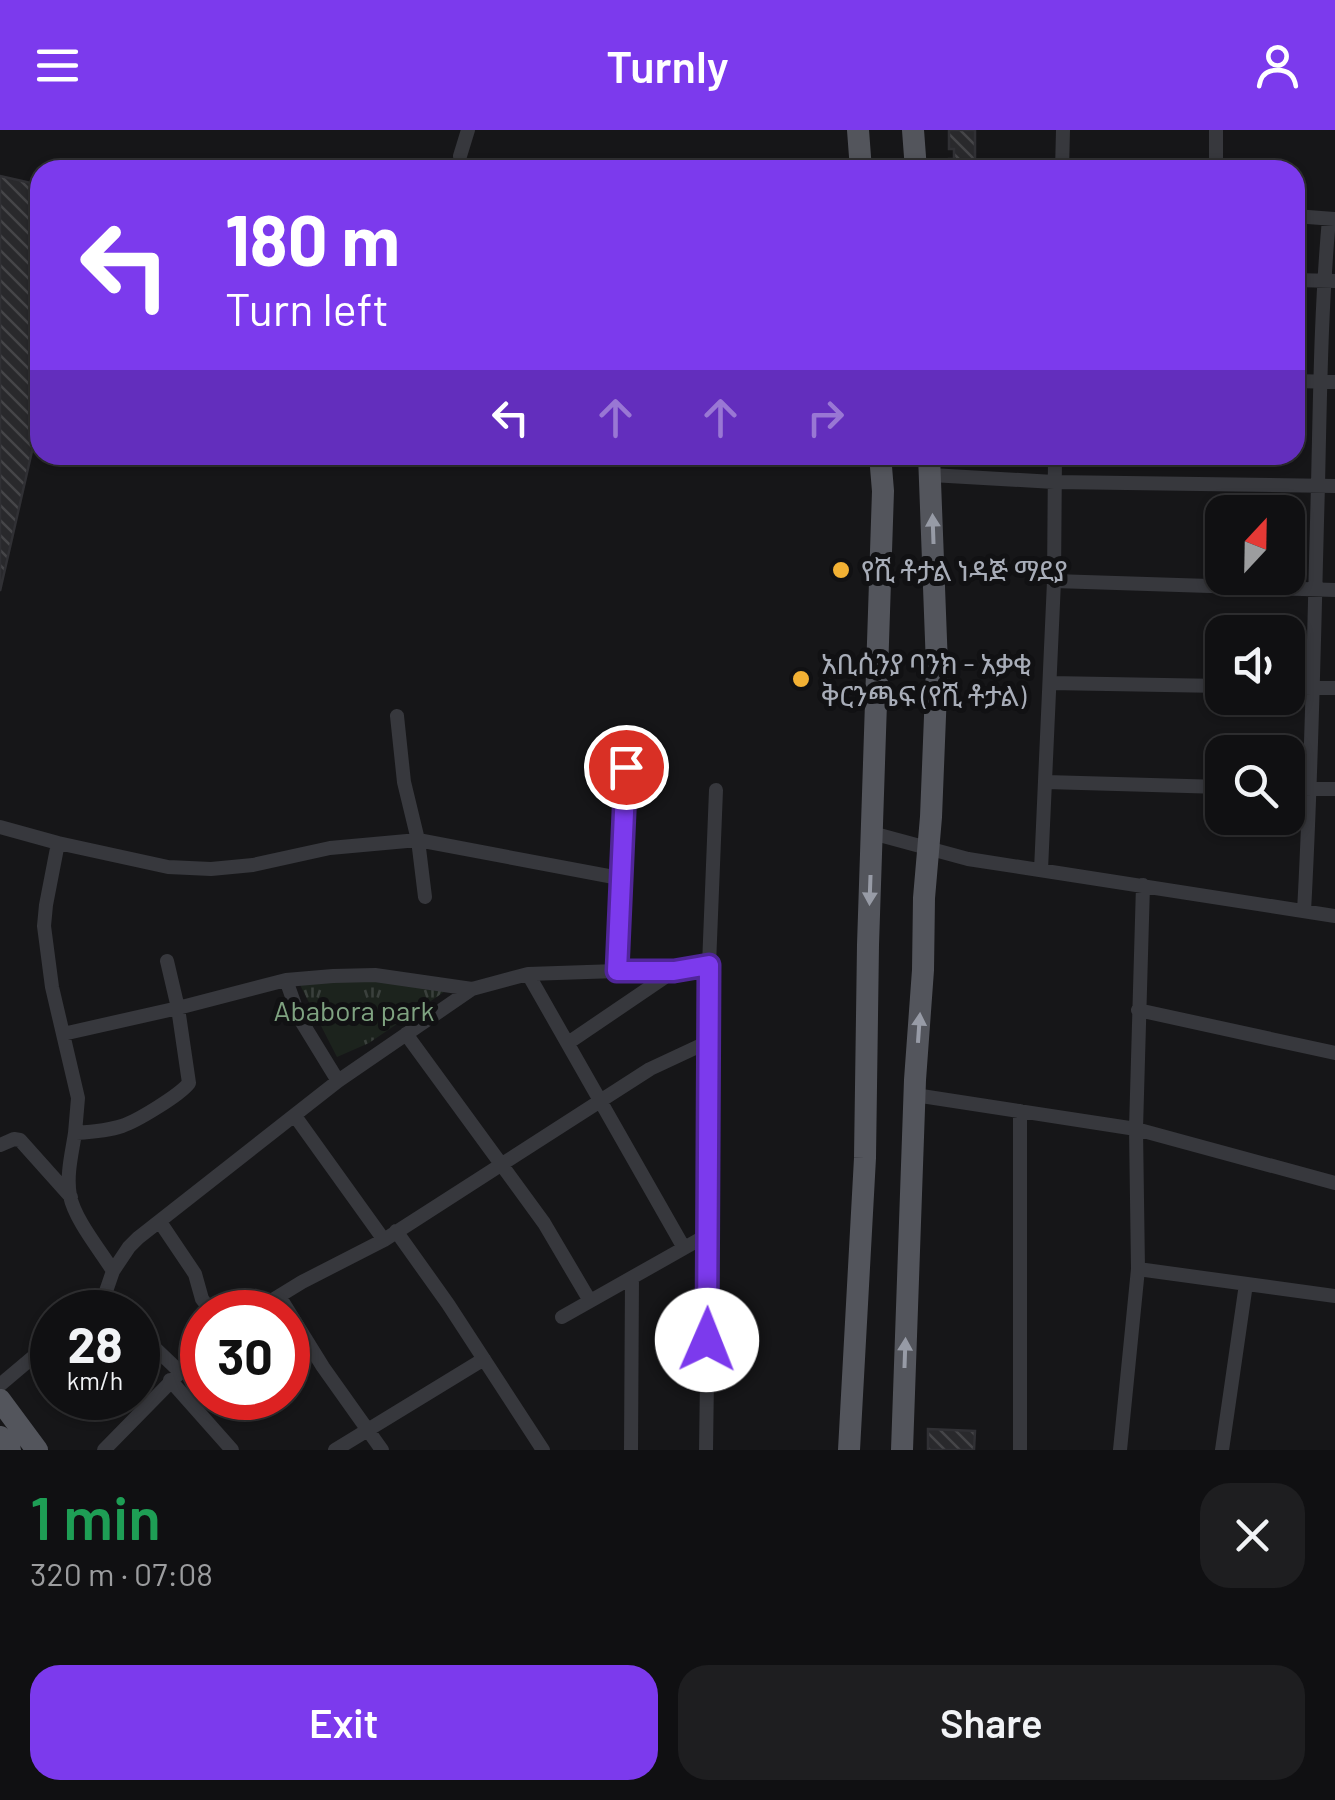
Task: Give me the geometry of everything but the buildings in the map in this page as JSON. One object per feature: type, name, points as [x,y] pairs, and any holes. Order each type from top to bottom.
[{"type":"main road","points":[[858,130],[860,160]]},
{"type":"main road","points":[[913,130],[915,160]]},
{"type":"main road","points":[[849,1450],[865,1158],[881,465]]},
{"type":"main road","points":[[902,1450],[937,666],[930,465]]},
{"type":"main road","points":[[0,1400],[38,1450]]},
{"type":"main road","points":[[0,1437],[10,1450]]},
{"type":"street","points":[[460,156],[468,130]]},
{"type":"street","points":[[1062,160],[1063,130]]},
{"type":"street","points":[[1216,130],[1216,160]]},
{"type":"street","points":[[1304,911],[1318,486],[1327,382],[1332,219],[1305,217]]},
{"type":"street","points":[[930,465],[1054,482],[1335,486]]},
{"type":"street","points":[[1042,870],[1055,465]]},
{"type":"street","points":[[1054,581],[1335,590]]},
{"type":"street","points":[[1050,682],[1205,686]]},
{"type":"street","points":[[1305,687],[1335,688]]},
{"type":"street","points":[[398,716],[404,782],[418,840],[425,897]]},
{"type":"street","points":[[617,971],[626,767]]},
{"type":"street","points":[[1046,782],[1205,786]]},
{"type":"street","points":[[1305,789],[1335,789]]},
{"type":"street","points":[[706,1450],[709,965],[716,790]]},
{"type":"street","points":[[0,827],[168,867],[253,865],[330,848],[418,840],[620,878]]},
{"type":"street","points":[[872,832],[968,858],[1335,916]]},
{"type":"street","points":[[58,843],[44,926],[52,987],[78,1098],[70,1198]]},
{"type":"street","points":[[1120,1450],[1138,1269],[1136,1129],[1143,885]]},
{"type":"street","points":[[74,1132],[125,1126],[186,1088],[190,1077],[167,961]]},
{"type":"street","points":[[107,1290],[129,1246],[338,1081],[472,988],[528,974],[674,971],[709,965]]},
{"type":"street","points":[[568,1042],[674,971]]},
{"type":"street","points":[[528,974],[684,1248]]},
{"type":"street","points":[[63,1034],[286,980],[375,976],[472,988]]},
{"type":"street","points":[[286,980],[300,1020],[338,1081]]},
{"type":"street","points":[[1138,1010],[1335,1053]]},
{"type":"street","points":[[406,1034],[544,1223],[590,1301]]},
{"type":"street","points":[[290,1290],[390,1236],[599,1100],[710,1042]]},
{"type":"street","points":[[915,1096],[1136,1129],[1335,1183]]},
{"type":"street","points":[[1020,1111],[1020,1450]]},
{"type":"street","points":[[295,1116],[484,1359],[543,1450]]},
{"type":"street","points":[[0,1145],[20,1140],[70,1198],[113,1272]]},
{"type":"street","points":[[160,1222],[195,1274],[199,1290]]},
{"type":"street","points":[[562,1317],[709,1234]]},
{"type":"street","points":[[1138,1269],[1335,1296]]},
{"type":"street","points":[[632,1278],[632,1450]]},
{"type":"street","points":[[1222,1450],[1246,1284]]},
{"type":"street","points":[[310,1346],[382,1450]]},
{"type":"street","points":[[160,1358],[232,1450]]},
{"type":"street","points":[[335,1450],[484,1359]]},
{"type":"street","points":[[0,1385],[30,1360]]},
{"type":"street","points":[[104,1450],[180,1371]]},
{"type":"green space","name":"Ababora park","points":[[326,976],[447,990],[369,1043],[337,1057],[297,979]]},
{"type":"place","name":"የሺ ቶታል ነዳጅ ማደያ","points":[[841,570]]},
{"type":"place","name":"አቢሲንያ ባንክ - አቃቂ ቅርንጫፍ (የሺ ቶታል)","points":[[801,679]]},
{"type":"route","points":[[626,767],[617,971],[674,971],[709,965],[707,1340]]}]
